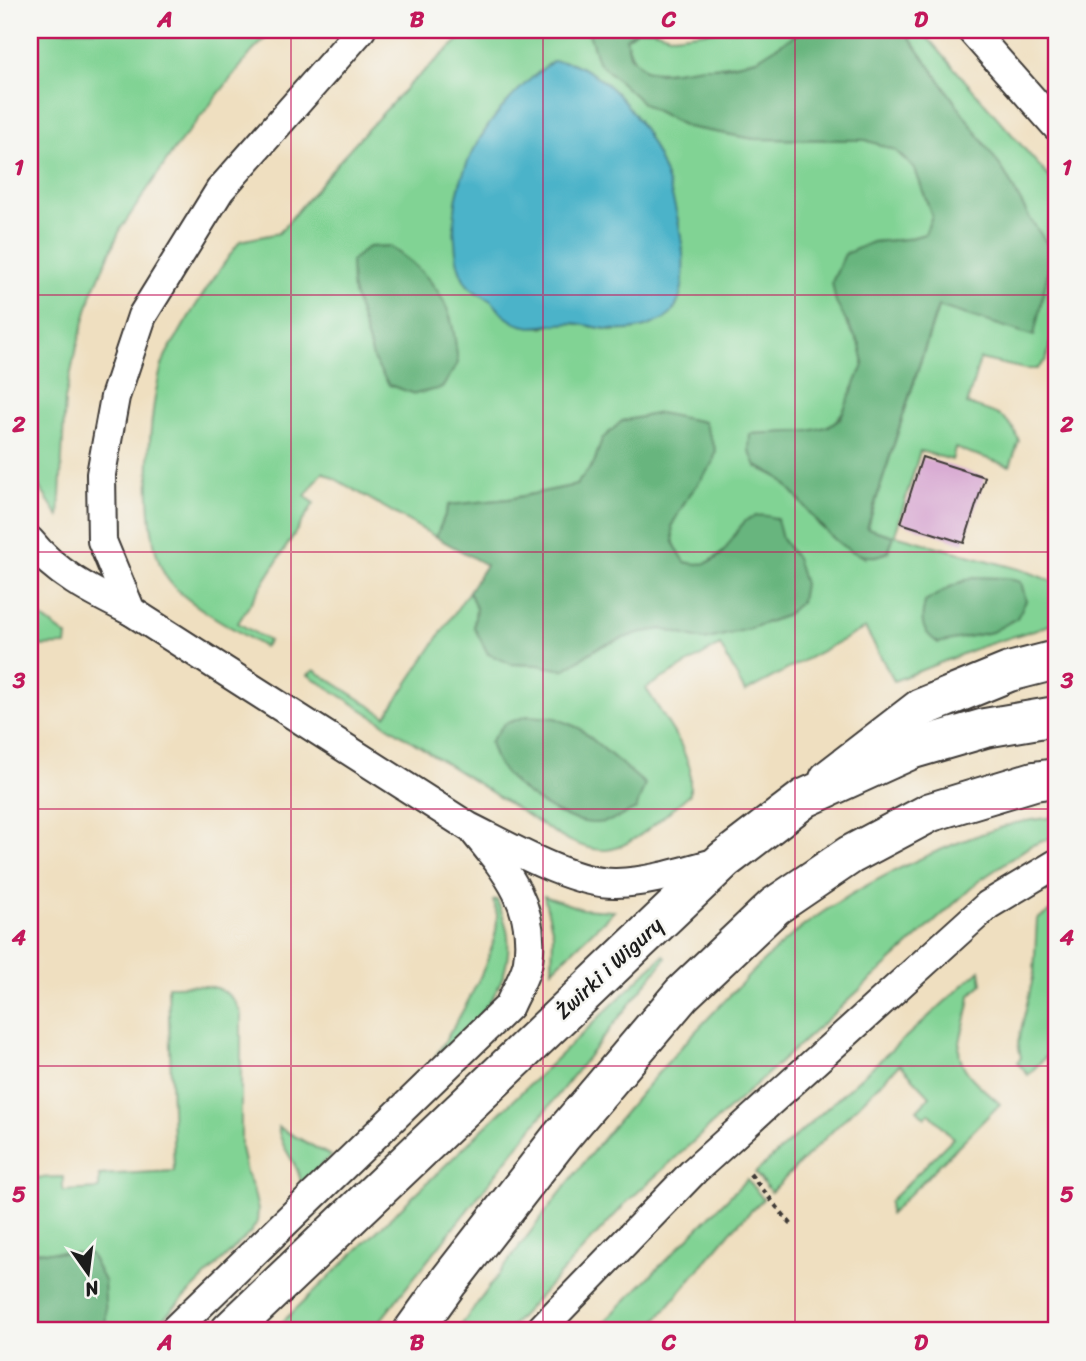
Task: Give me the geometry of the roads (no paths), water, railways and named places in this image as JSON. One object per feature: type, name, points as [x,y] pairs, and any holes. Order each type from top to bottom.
[{"type":"street","points":[[806,798],[921,708],[1009,672],[1056,660]]},
{"type":"street","name":"Żwirki i Wigury","points":[[230,1331],[724,860],[806,798],[913,749],[985,728],[1056,716]]},
{"type":"street","points":[[413,1331],[560,1138],[664,1015],[682,994],[775,906],[850,855],[931,812],[1034,781],[1056,778]]},
{"type":"lane","points":[[131,611],[102,541],[101,474],[115,397],[142,316],[220,190],[361,30]]},
{"type":"lane","points":[[971,30],[1056,126]]},
{"type":"lane","points":[[30,541],[44,558],[72,580],[131,611],[469,827],[573,875],[613,883],[654,879],[724,860]]},
{"type":"lane","points":[[173,1331],[509,1006],[528,963],[528,918],[507,872],[469,827]]},
{"type":"lane","points":[[538,1331],[694,1171],[988,905],[1056,864]]},
{"type":"water","points":[[553,61],[574,64],[598,77],[618,96],[636,118],[664,171],[679,227],[683,270],[677,304],[667,317],[660,321],[635,329],[617,330],[570,323],[524,326],[505,316],[491,301],[471,289],[459,268],[455,248],[455,214],[467,163],[495,117],[513,96]]}]
